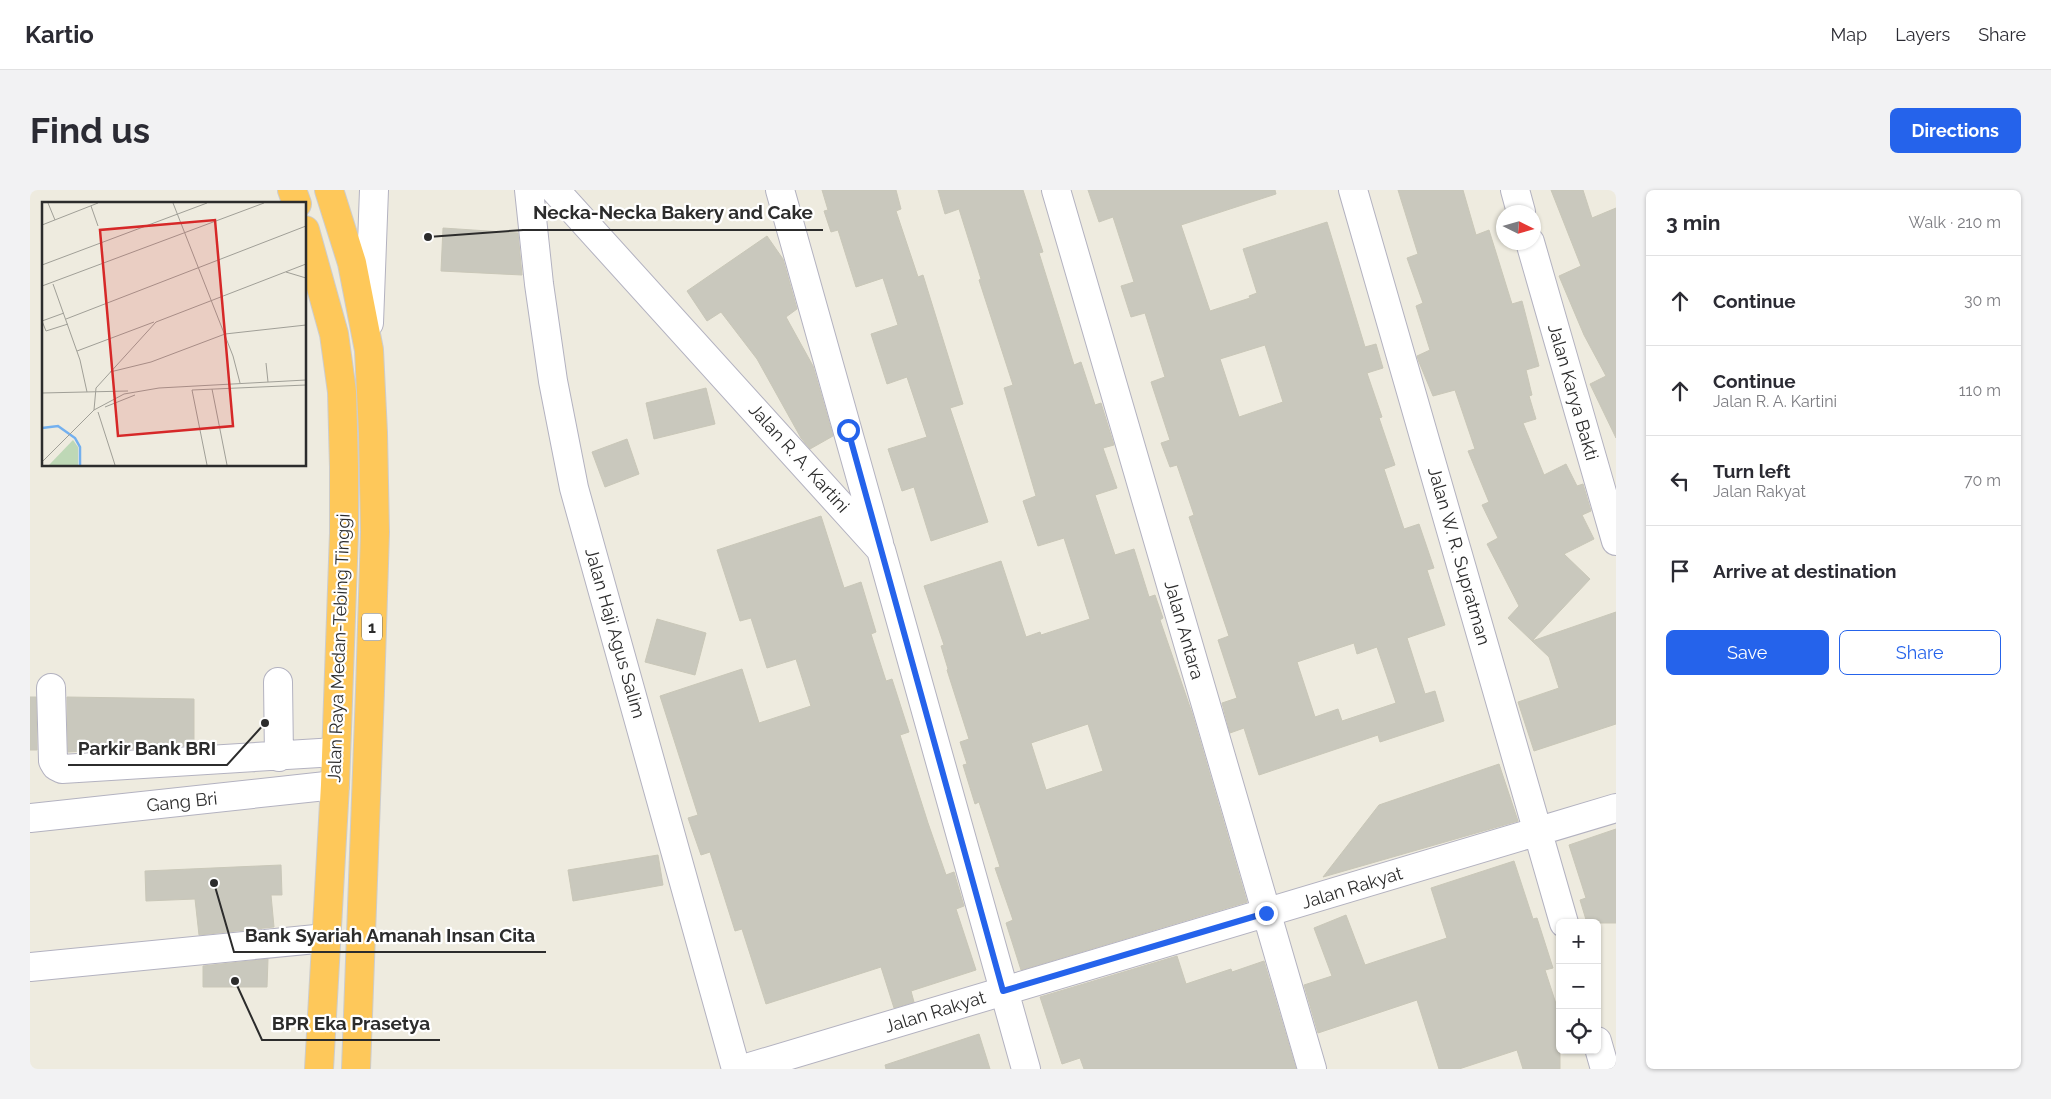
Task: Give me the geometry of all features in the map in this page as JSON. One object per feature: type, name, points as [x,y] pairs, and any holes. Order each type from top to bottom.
[{"type":"highway","name":"Jalan Raya Medan-Tebing Tinggi","points":[[328,190],[352,263],[368,350],[373,433],[374,532],[356,1069]]},
{"type":"highway","name":"Jalan Raya Medan-Tebing Tinggi","points":[[306,234],[334,334],[342,392],[344,533],[335,786],[320,1069]]},
{"type":"street","points":[[368,350],[374,190]]},
{"type":"street","name":"Jalan Haji Agus Salim","points":[[529,190],[538,284],[553,381],[574,488],[736,1069]]},
{"type":"street","name":"Jalan R. A. Kartini","points":[[555,190],[881,550],[1026,1069]]},
{"type":"street","points":[[780,190],[881,550]]},
{"type":"street","name":"Jalan Antara","points":[[1056,190],[1312,1069]]},
{"type":"street","name":"Jalan W. R. Supratman","points":[[1353,190],[1563,919]]},
{"type":"street","points":[[1515,190],[1519,205]]},
{"type":"street","name":"Jalan Karya Bakti","points":[[1532,250],[1616,541]]},
{"type":"street","points":[[278,682],[280,757]]},
{"type":"street","points":[[51,688],[52,761],[62,769],[280,757],[336,752]]},
{"type":"street","name":"Gang Bri","points":[[30,818],[335,786]]},
{"type":"street","name":"Jalan Rakyat","points":[[743,1069],[1616,808]]},
{"type":"street","points":[[30,968],[326,938]]},
{"type":"street","points":[[1601,1054],[1605,1069]]},
{"type":"building","points":[[822,190],[896,190],[901,209],[896,211],[918,277],[923,275],[963,404],[950,408],[988,522],[931,541],[914,487],[902,491],[888,449],[927,437],[907,377],[887,384],[871,334],[898,325],[883,278],[856,287],[838,230],[831,232],[824,211],[828,210]]},
{"type":"building","points":[[938,190],[1023,190],[1043,252],[1039,253],[1074,365],[1081,362],[1095,405],[1101,403],[1114,445],[1103,448],[1117,488],[1095,495],[1115,555],[1134,549],[1149,597],[1155,595],[1163,618],[1160,620],[1192,713],[1247,902],[1021,970],[1006,923],[1013,920],[995,868],[1000,867],[979,802],[975,804],[963,765],[967,764],[960,742],[969,739],[947,670],[941,646],[944,645],[924,586],[1001,561],[1026,637],[1040,632],[1041,635],[1090,619],[1064,538],[1038,546],[1023,501],[1036,496],[1004,388],[1013,385],[979,280],[981,279],[959,209],[945,214]],"holes":[[[1088,724],[1103,771],[1046,790],[1031,743]]]},
{"type":"building","points":[[1088,190],[1275,190],[1276,194],[1181,225],[1210,311],[1250,298],[1249,296],[1257,293],[1243,249],[1327,222],[1365,347],[1376,344],[1383,368],[1367,373],[1382,417],[1379,418],[1395,465],[1384,469],[1404,529],[1419,524],[1434,568],[1427,570],[1445,625],[1407,638],[1425,694],[1435,691],[1444,721],[1380,742],[1378,735],[1259,775],[1244,728],[1230,733],[1222,703],[1237,698],[1218,640],[1229,636],[1189,517],[1194,515],[1177,465],[1170,467],[1161,443],[1170,440],[1151,382],[1165,377],[1145,313],[1131,317],[1121,286],[1134,282],[1113,217],[1099,222]],"holes":[[[1265,345],[1283,402],[1239,417],[1220,359]],[[1354,643],[1357,654],[1377,647],[1396,703],[1342,721],[1338,709],[1315,717],[1297,662]]]},
{"type":"building","points":[[1398,190],[1463,190],[1476,235],[1489,230],[1512,304],[1522,301],[1539,366],[1526,370],[1532,395],[1529,396],[1536,419],[1523,423],[1544,475],[1566,464],[1577,486],[1583,484],[1591,511],[1582,515],[1594,539],[1564,554],[1590,579],[1532,641],[1508,618],[1519,606],[1487,544],[1498,538],[1482,505],[1489,502],[1468,451],[1475,449],[1455,390],[1433,396],[1417,356],[1430,350],[1416,306],[1423,303],[1407,258],[1418,254]]},
{"type":"building","points":[[1551,190],[1583,190],[1592,218],[1616,208],[1616,438],[1590,384],[1606,376],[1584,335],[1559,276],[1581,266]]},
{"type":"building","points":[[443,228],[518,233],[522,275],[441,271]]},
{"type":"building","points":[[767,236],[783,259],[797,309],[786,317],[813,366],[833,436],[810,449],[801,438],[757,359],[721,312],[707,321],[687,291]]},
{"type":"building","points":[[706,388],[715,424],[654,439],[646,403]]},
{"type":"building","points":[[627,439],[639,474],[605,487],[592,452]]},
{"type":"building","points":[[821,516],[844,588],[861,582],[876,632],[871,634],[886,681],[892,679],[909,732],[900,735],[928,823],[946,875],[954,872],[964,906],[956,909],[976,970],[911,991],[914,1002],[894,1008],[881,967],[766,1004],[742,929],[735,931],[710,852],[701,855],[688,818],[698,815],[660,696],[742,669],[759,723],[811,706],[796,659],[767,668],[751,618],[740,621],[717,550]]},
{"type":"building","points":[[1616,612],[1616,724],[1534,751],[1518,702],[1559,688],[1549,657],[1532,641]]},
{"type":"building","points":[[657,619],[706,633],[695,675],[645,662]]},
{"type":"building","points":[[30,697],[36,697],[37,750],[30,750]]},
{"type":"building","points":[[67,697],[194,699],[194,745],[68,752]]},
{"type":"building","points":[[1499,764],[1518,821],[1323,877],[1379,805]]},
{"type":"building","points":[[1616,829],[1616,923],[1601,923],[1601,919],[1586,919],[1580,900],[1586,898],[1569,845]]},
{"type":"building","points":[[658,855],[663,885],[573,901],[568,870]]},
{"type":"building","points":[[1514,861],[1533,919],[1537,918],[1553,968],[1545,970],[1556,1004],[1556,1054],[1560,1054],[1560,1069],[1523,1069],[1517,1050],[1459,1069],[1439,1069],[1417,1000],[1318,1033],[1304,985],[1332,976],[1314,928],[1346,915],[1365,965],[1447,938],[1431,888]]},
{"type":"building","points":[[281,865],[282,895],[271,895],[274,927],[199,935],[195,899],[146,901],[145,871]]},
{"type":"building","points":[[1177,956],[1186,984],[1231,969],[1232,972],[1264,961],[1296,1069],[1084,1069],[1080,1058],[1062,1064],[1040,997]]},
{"type":"building","points":[[268,959],[267,987],[203,987],[203,966]]},
{"type":"building","points":[[979,1034],[990,1069],[886,1069],[885,1065]]},
{"type":"place","name":"Necka-Necka Bakery and Cake","points":[[428,237]]},
{"type":"place","name":"Parkir Bank BRI","points":[[265,723]]},
{"type":"place","name":"Bank Syariah Amanah Insan Cita","points":[[214,883]]},
{"type":"place","name":"BPR Eka Prasetya","points":[[235,981]]},
{"type":"route","points":[[848,430],[1003,991],[1266,913]]}]
